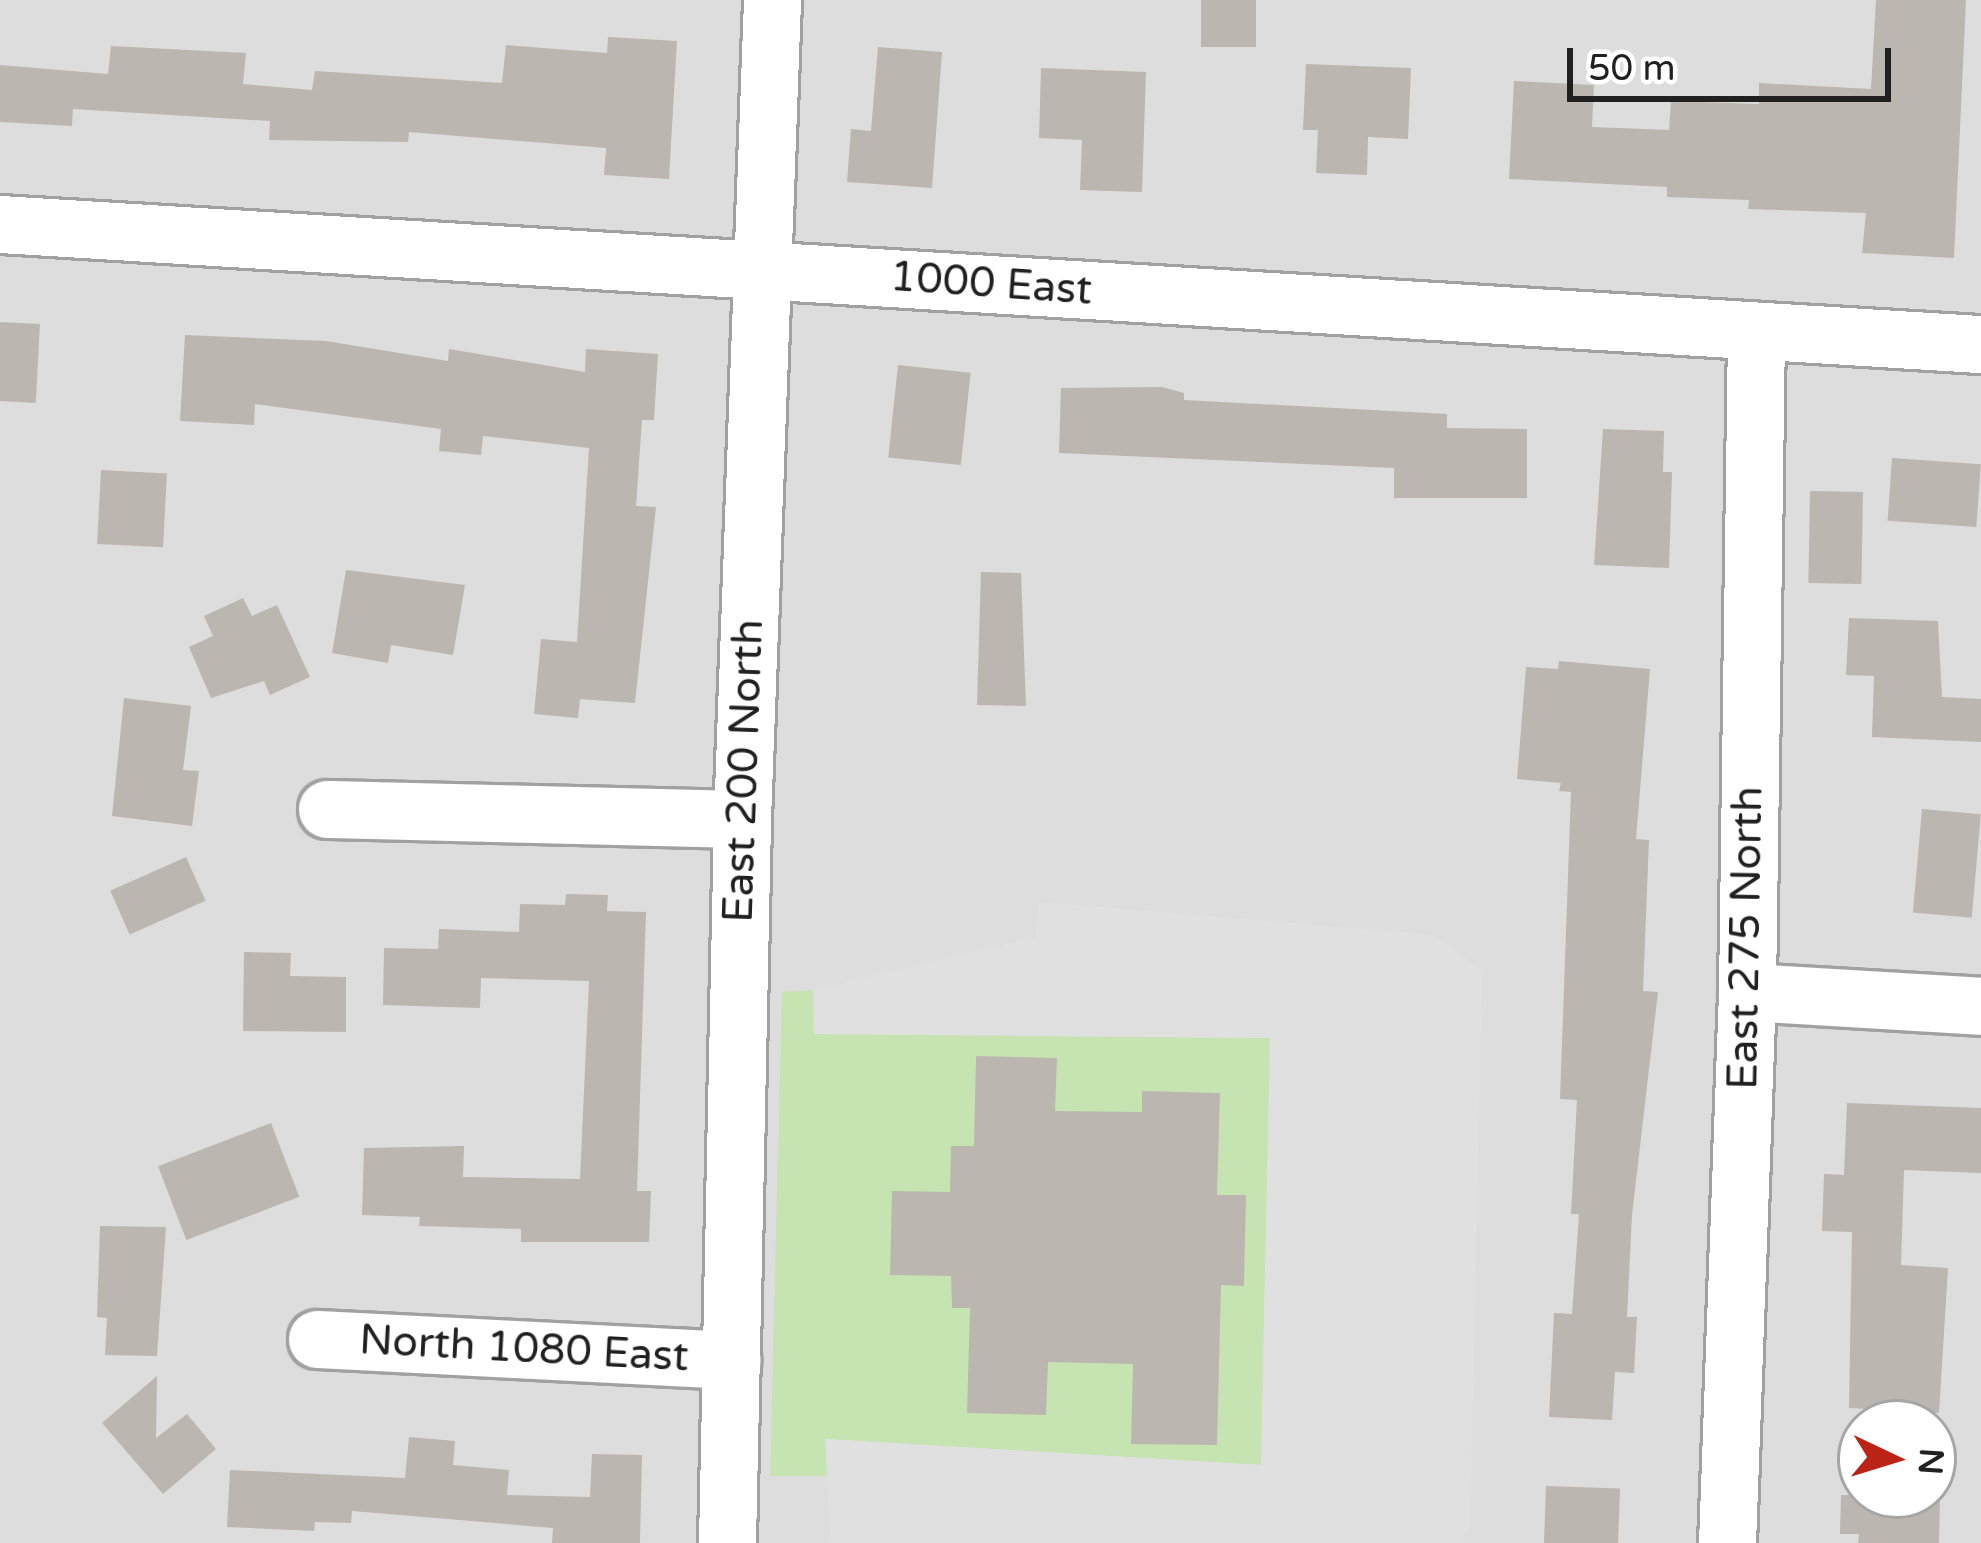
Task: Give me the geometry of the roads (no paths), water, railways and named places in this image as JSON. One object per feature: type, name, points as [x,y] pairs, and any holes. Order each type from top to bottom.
[{"type":"street","name":"East 200 North","points":[[727,1543],[742,819],[772,0]]},
{"type":"street","name":"1000 East","points":[[0,224],[1981,344]]},
{"type":"street","name":"East 275 North","points":[[1726,1543],[1747,992],[1756,332]]},
{"type":"street","points":[[327,809],[742,819]]},
{"type":"street","points":[[1747,992],[1981,1006]]},
{"type":"street","name":"North 1080 East","points":[[316,1339],[731,1360]]}]
